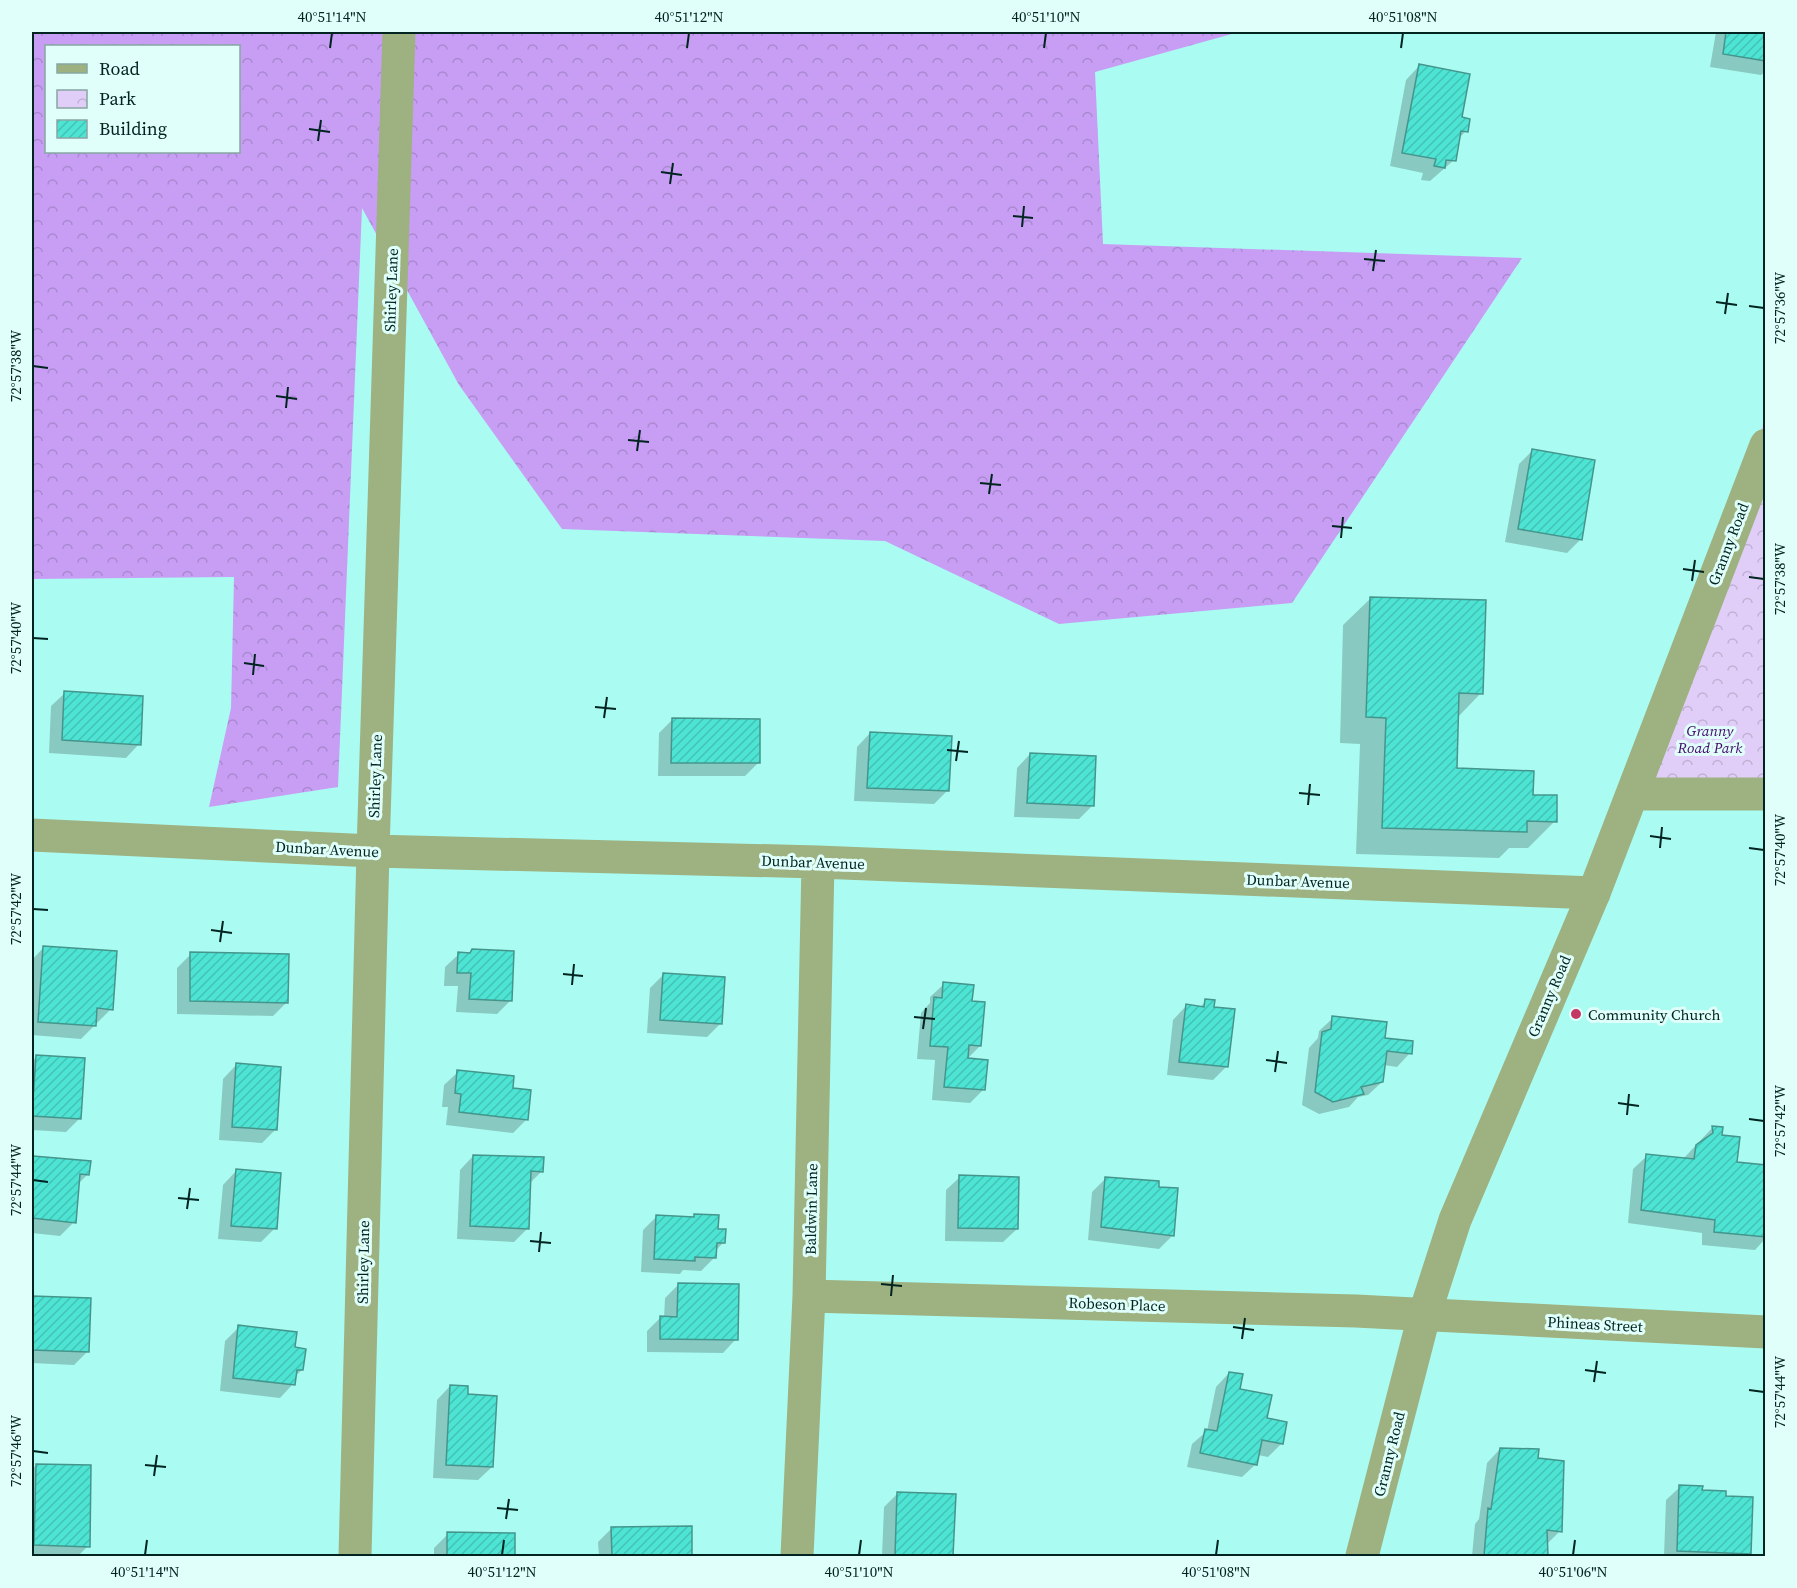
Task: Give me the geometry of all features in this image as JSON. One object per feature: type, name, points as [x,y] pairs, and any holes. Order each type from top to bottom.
[{"type":"street","name":"Shirley Lane","points":[[355,1557],[373,851],[399,32]]},
{"type":"street","name":"Granny Road","points":[[1362,1557],[1424,1316],[1455,1220],[1633,794],[1766,445]]},
{"type":"street","points":[[1633,794],[1766,794]]},
{"type":"street","name":"Dunbar Avenue","points":[[32,836],[373,851],[818,862],[1593,892]]},
{"type":"street","name":"Baldwin Lane","points":[[797,1557],[809,1296],[818,862]]},
{"type":"street","name":"Robeson Place","points":[[809,1296],[1356,1311],[1424,1316]]},
{"type":"street","name":"Phineas Street","points":[[1424,1316],[1766,1332]]},
{"type":"green space","points":[[32,32],[1239,32],[1095,72],[1103,244],[1522,258],[1292,603],[1059,624],[885,541],[562,529],[459,385],[362,208],[338,787],[209,807],[231,708],[234,577],[32,579]]},
{"type":"green space","name":"Granny Road Park","points":[[1765,418],[1765,794],[1633,794]]},
{"type":"building","points":[[1726,32],[1766,32],[1766,61],[1723,54]]},
{"type":"building","points":[[1419,64],[1470,74],[1462,117],[1470,119],[1468,132],[1461,131],[1456,161],[1446,160],[1445,168],[1434,166],[1436,159],[1402,153]]},
{"type":"building","points":[[1532,449],[1595,460],[1582,540],[1518,529]]},
{"type":"building","points":[[1370,597],[1486,600],[1483,694],[1459,693],[1457,768],[1534,771],[1533,795],[1557,795],[1557,822],[1527,821],[1527,832],[1382,828],[1386,718],[1366,717]]},
{"type":"building","points":[[64,691],[143,696],[141,745],[62,740]]},
{"type":"building","points":[[672,718],[760,719],[760,763],[671,763]]},
{"type":"building","points":[[870,732],[952,736],[949,791],[867,788]]},
{"type":"building","points":[[1030,753],[1096,756],[1094,806],[1027,803]]},
{"type":"building","points":[[43,946],[117,951],[113,1010],[97,1008],[96,1026],[38,1022]]},
{"type":"building","points":[[472,949],[514,951],[512,1001],[469,999],[471,973],[457,973],[458,952],[470,953]]},
{"type":"building","points":[[190,952],[289,954],[288,1003],[190,1001]]},
{"type":"building","points":[[663,973],[725,977],[722,1024],[660,1020]]},
{"type":"building","points":[[943,982],[974,985],[972,1001],[985,1002],[981,1046],[969,1045],[968,1058],[988,1060],[985,1090],[944,1087],[948,1047],[930,1046],[934,997],[942,998]]},
{"type":"building","points":[[1205,999],[1215,1000],[1214,1007],[1235,1009],[1228,1067],[1179,1062],[1186,1004],[1204,1007]]},
{"type":"building","points":[[1332,1016],[1387,1022],[1385,1038],[1413,1041],[1412,1054],[1387,1051],[1383,1082],[1361,1087],[1364,1094],[1333,1102],[1315,1092],[1322,1032],[1331,1029]]},
{"type":"building","points":[[36,1055],[85,1058],[81,1119],[32,1116]]},
{"type":"building","points":[[236,1063],[281,1067],[277,1130],[232,1127]]},
{"type":"building","points":[[457,1070],[514,1076],[513,1088],[531,1090],[528,1120],[459,1112],[461,1094],[455,1093]]},
{"type":"building","points":[[1712,1126],[1723,1127],[1722,1135],[1740,1137],[1737,1162],[1766,1165],[1766,1237],[1714,1232],[1715,1220],[1641,1210],[1646,1154],[1694,1159],[1696,1145],[1713,1133]]},
{"type":"building","points":[[473,1155],[544,1157],[543,1172],[531,1171],[529,1229],[470,1226]]},
{"type":"building","points":[[33,1156],[91,1161],[89,1175],[80,1174],[76,1223],[32,1218]]},
{"type":"building","points":[[236,1169],[281,1173],[277,1229],[231,1226]]},
{"type":"building","points":[[959,1175],[1019,1177],[1018,1229],[958,1228]]},
{"type":"building","points":[[1105,1177],[1159,1181],[1159,1187],[1178,1188],[1174,1236],[1101,1227]]},
{"type":"building","points":[[694,1214],[719,1215],[718,1229],[726,1229],[725,1243],[717,1243],[716,1258],[695,1257],[695,1261],[654,1259],[656,1215],[694,1217]]},
{"type":"building","points":[[678,1283],[739,1284],[738,1340],[660,1339],[660,1316],[677,1317]]},
{"type":"building","points":[[32,1296],[91,1298],[89,1352],[32,1350]]},
{"type":"building","points":[[238,1325],[297,1332],[295,1347],[306,1349],[303,1370],[297,1370],[295,1385],[233,1378]]},
{"type":"building","points":[[1229,1372],[1243,1374],[1240,1389],[1272,1395],[1267,1418],[1287,1422],[1283,1444],[1262,1440],[1257,1465],[1200,1453],[1205,1429],[1217,1431]]},
{"type":"building","points":[[450,1385],[468,1386],[468,1394],[497,1396],[493,1467],[446,1465]]},
{"type":"building","points":[[1500,1448],[1539,1449],[1538,1458],[1564,1461],[1562,1532],[1547,1530],[1548,1556],[1484,1556],[1488,1508],[1491,1509]]},
{"type":"building","points":[[36,1464],[91,1465],[90,1547],[34,1545]]},
{"type":"building","points":[[1679,1485],[1703,1486],[1702,1490],[1726,1491],[1726,1496],[1753,1497],[1751,1554],[1677,1551]]},
{"type":"building","points":[[897,1492],[956,1494],[953,1556],[895,1556]]},
{"type":"building","points":[[692,1526],[692,1556],[612,1556],[611,1527]]},
{"type":"building","points":[[447,1532],[515,1533],[515,1556],[447,1556]]},
{"type":"place","name":"Community Church","points":[[1576,1014]]}]
